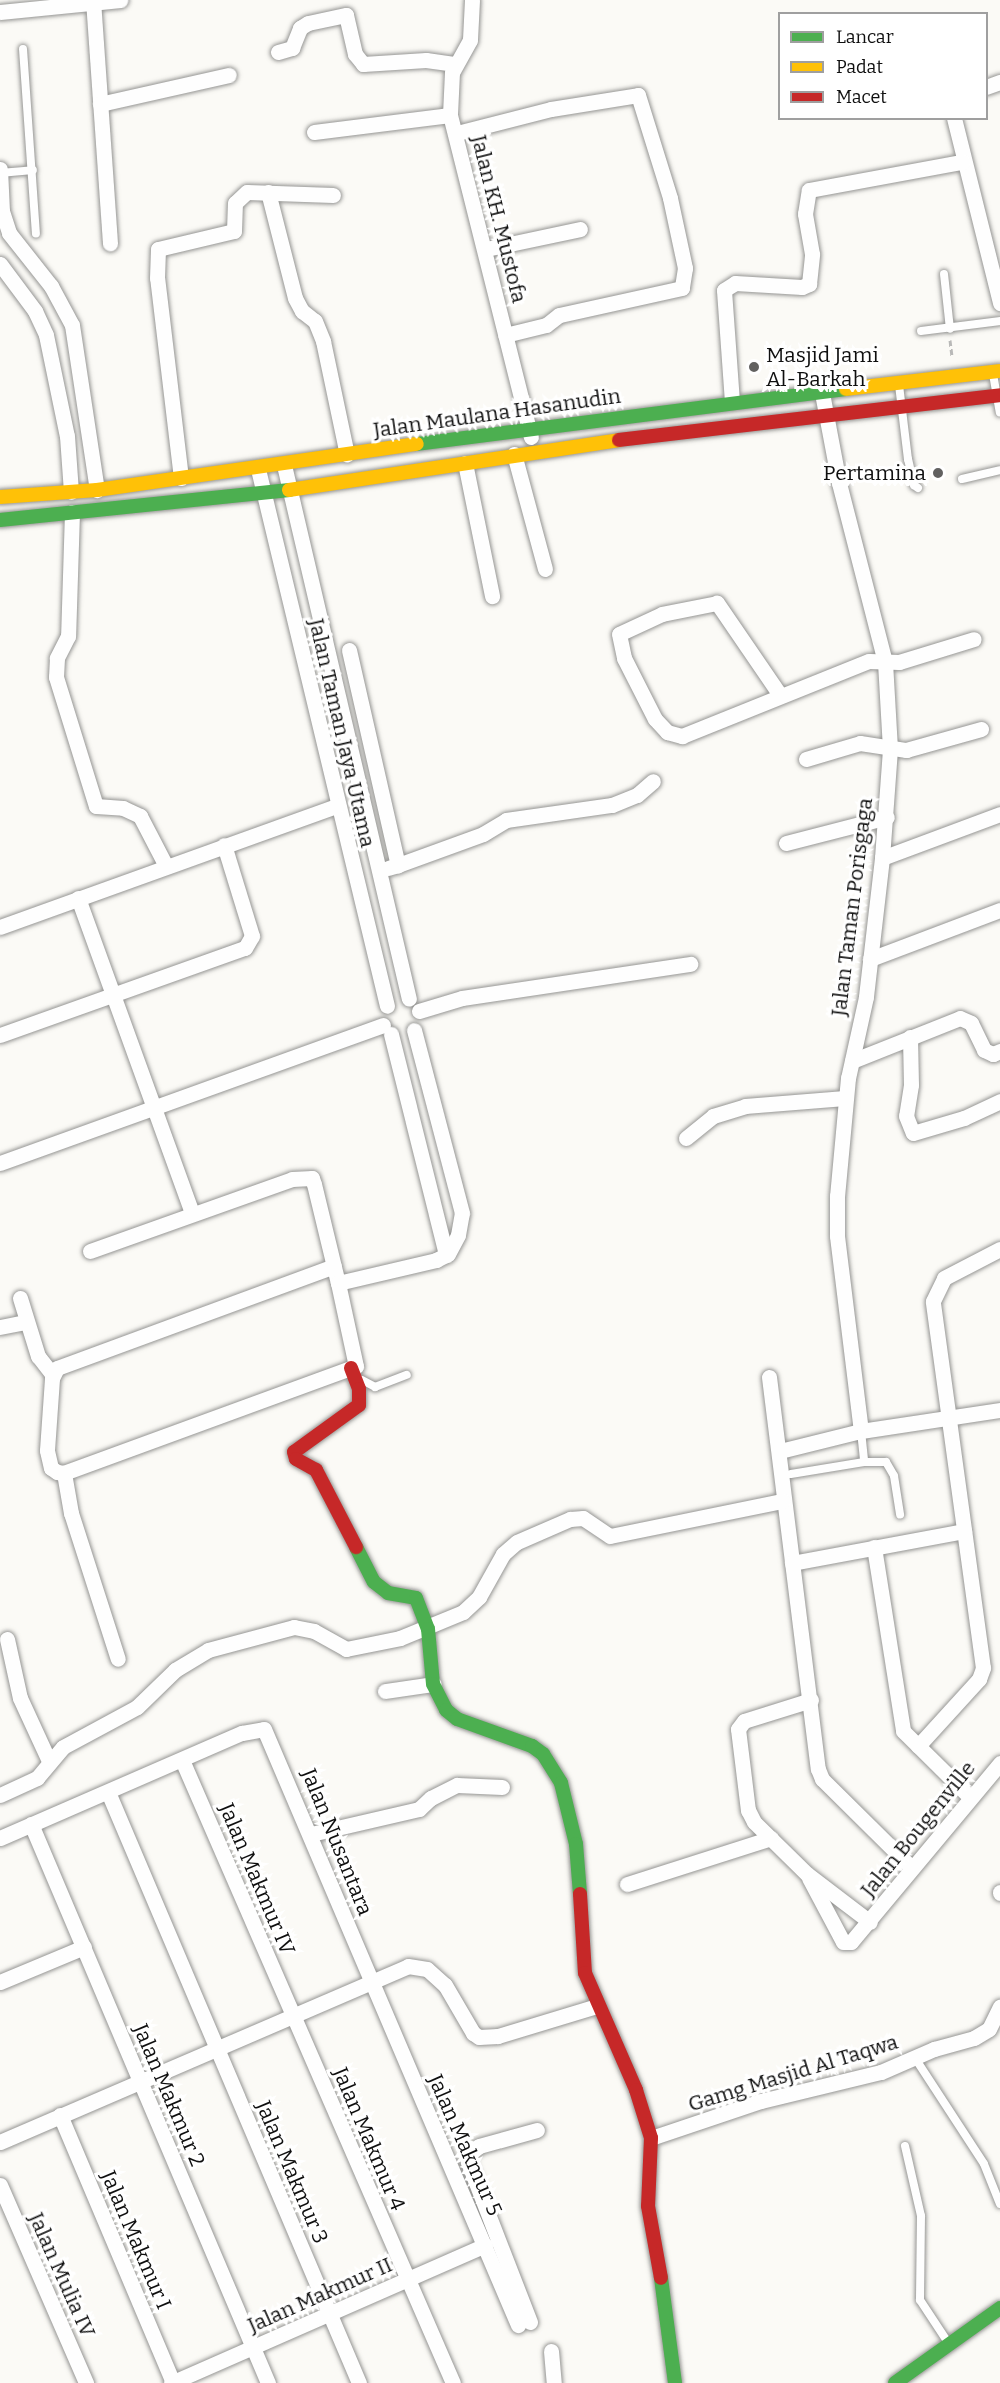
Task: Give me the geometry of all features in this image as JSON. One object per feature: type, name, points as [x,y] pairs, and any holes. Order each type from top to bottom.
[{"type":"street","points":[[0,12],[120,0]]},
{"type":"street","name":"Jalan KH. Mustofa","points":[[472,0],[470,40],[466,52],[454,64],[450,115],[457,133],[534,450]]},
{"type":"street","points":[[93,2],[110,243]]},
{"type":"street","points":[[278,52],[292,48],[300,28],[308,23],[346,15],[355,54],[363,63],[426,60],[454,64]]},
{"type":"street","points":[[100,104],[229,75]]},
{"type":"street","points":[[457,133],[551,108],[638,95],[670,198],[685,268],[681,288],[559,315],[546,325],[505,335]]},
{"type":"street","points":[[314,132],[450,115]]},
{"type":"street","points":[[954,120],[962,162],[1000,303]]},
{"type":"street","points":[[732,402],[722,296],[730,284],[802,287],[809,284],[812,254],[805,214],[809,190],[962,162]]},
{"type":"street","points":[[0,171],[2,211],[9,233],[51,286],[72,325],[91,434],[97,485]]},
{"type":"street","points":[[181,472],[157,278],[158,249],[234,231],[237,199],[247,192],[333,195]]},
{"type":"street","points":[[268,192],[295,298],[321,335],[346,452]]},
{"type":"street","points":[[486,249],[580,230]]},
{"type":"street","points":[[0,264],[35,311],[46,335],[67,444],[71,488]]},
{"type":"street","name":"Jalan Maulana Hasanudin","points":[[0,497],[181,472],[258,469],[346,452],[527,423],[899,385],[997,371]]},
{"type":"street","name":"Jalan Taman Porisgaga","points":[[822,393],[885,662],[890,749],[887,817],[870,959],[845,1098],[837,1236],[861,1431]]},
{"type":"street","name":"Jalan Maulana Hasanudin","points":[[0,519],[289,490],[534,450],[902,409],[998,396]]},
{"type":"street","points":[[67,444],[91,434]]},
{"type":"street","points":[[514,453],[545,569]]},
{"type":"street","points":[[465,463],[492,596]]},
{"type":"street","name":"Jalan Taman Jaya Utama","points":[[284,465],[414,1005]]},
{"type":"street","name":"Jalan Taman Jaya Utama","points":[[258,469],[337,806],[387,1006]]},
{"type":"street","points":[[72,512],[68,636],[57,658],[56,677],[96,806],[123,808],[140,816],[166,866]]},
{"type":"street","points":[[780,695],[717,603],[662,614],[619,634],[624,658],[655,719],[672,735],[682,736],[869,661],[899,662],[974,639]]},
{"type":"street","points":[[349,650],[387,804],[398,865]]},
{"type":"street","points":[[336,684],[357,680]]},
{"type":"street","points":[[806,759],[860,743],[906,750],[981,729]]},
{"type":"street","points":[[380,870],[483,834],[506,820],[612,805],[637,795],[652,781]]},
{"type":"street","points":[[366,809],[387,804]]},
{"type":"street","points":[[0,927],[337,806]]},
{"type":"street","points":[[882,858],[1000,814]]},
{"type":"street","points":[[786,843],[887,817]]},
{"type":"street","points":[[0,1035],[245,948],[251,942],[224,845]]},
{"type":"street","points":[[78,898],[192,1214]]},
{"type":"street","points":[[870,959],[1000,910]]},
{"type":"street","points":[[446,1255],[387,1029],[387,1006],[414,1005],[690,964]]},
{"type":"street","points":[[338,1283],[446,1255],[458,1235],[462,1213],[414,1030],[414,1005]]},
{"type":"street","points":[[852,1060],[960,1018],[971,1023],[984,1050],[993,1054],[1000,1051]]},
{"type":"street","points":[[0,1163],[387,1029],[414,1030]]},
{"type":"street","points":[[910,1037],[911,1084],[906,1116],[913,1133],[964,1118],[1000,1101]]},
{"type":"street","points":[[686,1138],[713,1116],[745,1106],[845,1098]]},
{"type":"street","points":[[90,1251],[305,1176],[314,1184],[338,1283],[359,1389],[359,1405],[294,1452],[296,1459],[316,1470],[354,1539],[366,1572],[388,1593],[416,1598],[428,1629],[433,1683],[452,1717],[532,1746],[552,1766],[561,1783],[576,1844],[582,1959],[597,2006],[636,2090],[651,2138],[648,2206],[671,2332],[675,2383]]},
{"type":"street","points":[[918,1746],[979,1679],[983,1668],[948,1417],[935,1292],[949,1274],[1000,1249]]},
{"type":"street","points":[[52,1375],[65,1363],[334,1266]]},
{"type":"street","points":[[20,1298],[25,1322],[38,1356],[52,1375],[47,1450],[51,1468],[64,1473],[353,1367]]},
{"type":"street","points":[[0,1326],[25,1322]]},
{"type":"street","points":[[768,1377],[780,1451],[782,1501],[822,1779],[910,1866]]},
{"type":"street","points":[[780,1451],[861,1431],[1000,1410]]},
{"type":"street","points":[[64,1473],[75,1524],[118,1659]]},
{"type":"street","points":[[0,1795],[37,1778],[63,1747],[137,1707],[175,1670],[208,1650],[294,1627],[314,1631],[346,1649],[428,1629],[463,1612],[479,1597],[503,1554],[517,1542],[570,1519],[583,1518],[610,1536],[782,1501]]},
{"type":"street","points":[[792,1563],[964,1531]]},
{"type":"street","points":[[874,1547],[903,1731],[969,1796]]},
{"type":"street","points":[[7,1639],[20,1698],[49,1761]]},
{"type":"street","points":[[384,1691],[433,1683]]},
{"type":"street","points":[[811,1700],[744,1721],[736,1734],[748,1810],[771,1839],[807,1874],[870,1922]]},
{"type":"street","name":"Jalan Nusantara","points":[[182,1760],[256,1728],[269,1733],[372,1982]]},
{"type":"street","points":[[0,1838],[182,1760]]},
{"type":"street","name":"Jalan Makmur IV","points":[[182,1760],[293,2015]]},
{"type":"street","name":"Jalan Bougenville","points":[[807,1874],[843,1942],[856,1938],[910,1866],[1000,1763]]},
{"type":"street","points":[[310,1834],[419,1809],[431,1797],[457,1785],[502,1787]]},
{"type":"street","points":[[108,1792],[215,2047]]},
{"type":"street","name":"Jalan Makmur 2","points":[[31,1824],[268,2383]]},
{"type":"street","points":[[627,1884],[771,1839]]},
{"type":"street","points":[[2,1977],[84,1947]]},
{"type":"street","points":[[0,2142],[215,2047],[408,1966],[427,1969],[444,1985],[473,2033],[487,2038],[597,2006]]},
{"type":"street","name":"Jalan Makmur 5","points":[[372,1982],[490,2246]]},
{"type":"street","name":"Gamg Masjid Al Taqwa","points":[[651,2138],[761,2101],[881,2072],[983,2033],[1000,2006]]},
{"type":"street","name":"Jalan Makmur 4","points":[[293,2015],[453,2383]]},
{"type":"street","name":"Jalan Makmur 3","points":[[215,2047],[359,2383]]},
{"type":"street","name":"Jalan Makmur I","points":[[60,2115],[173,2383]]},
{"type":"street","points":[[524,2324],[490,2246],[468,2155],[479,2146],[537,2130]]},
{"type":"street","name":"Jalan Mulia IV","points":[[0,2185],[86,2383]]},
{"type":"street","name":"Jalan Makmur II","points":[[173,2383],[490,2246]]},
{"type":"street","points":[[899,2382],[1000,2308]]},
{"type":"street","points":[[551,2351],[554,2383]]},
{"type":"lane","points":[[24,49],[36,234]]},
{"type":"lane","points":[[0,171],[33,170]]},
{"type":"lane","points":[[944,274],[950,329]]},
{"type":"lane","points":[[921,331],[1000,321]]},
{"type":"lane","points":[[997,371],[1000,412]]},
{"type":"lane","points":[[899,385],[908,459],[914,485],[918,488]]},
{"type":"lane","points":[[962,479],[1000,470]]},
{"type":"lane","points":[[353,1367],[364,1383],[375,1387],[406,1375]]},
{"type":"lane","points":[[861,1431],[864,1462]]},
{"type":"lane","points":[[791,1474],[879,1461],[890,1466],[900,1515]]},
{"type":"lane","points":[[915,2058],[984,2164],[1000,2204]]},
{"type":"lane","points":[[905,2146],[921,2216],[920,2300],[951,2346]]},
{"type":"path","points":[[950,338],[953,366]]},
{"type":"traffic: fast","points":[[417,444],[846,389]]},
{"type":"traffic: fast","points":[[0,520],[289,490]]},
{"type":"traffic: fast","points":[[356,1547],[374,1582],[388,1593],[416,1598],[428,1629],[433,1684],[446,1710],[457,1719],[532,1746],[543,1754],[561,1783],[576,1844],[580,1894]]},
{"type":"traffic: fast","points":[[661,2278],[675,2383]]},
{"type":"traffic: fast","points":[[895,2383],[1000,2308]]},
{"type":"traffic: slow","points":[[846,389],[1000,371]]},
{"type":"traffic: slow","points":[[289,490],[619,440]]},
{"type":"traffic: slow","points":[[0,497],[97,490],[417,444]]},
{"type":"traffic: jam","points":[[619,440],[1000,395]]},
{"type":"traffic: jam","points":[[351,1368],[359,1389],[359,1405],[294,1452],[296,1459],[316,1470],[356,1547]]},
{"type":"traffic: jam","points":[[580,1894],[585,1973],[636,2090],[651,2138],[648,2206],[661,2278]]},
{"type":"place","name":"Masjid Jami Al-Barkah","points":[[754,367]]},
{"type":"place","name":"Pertamina","points":[[938,473]]}]
